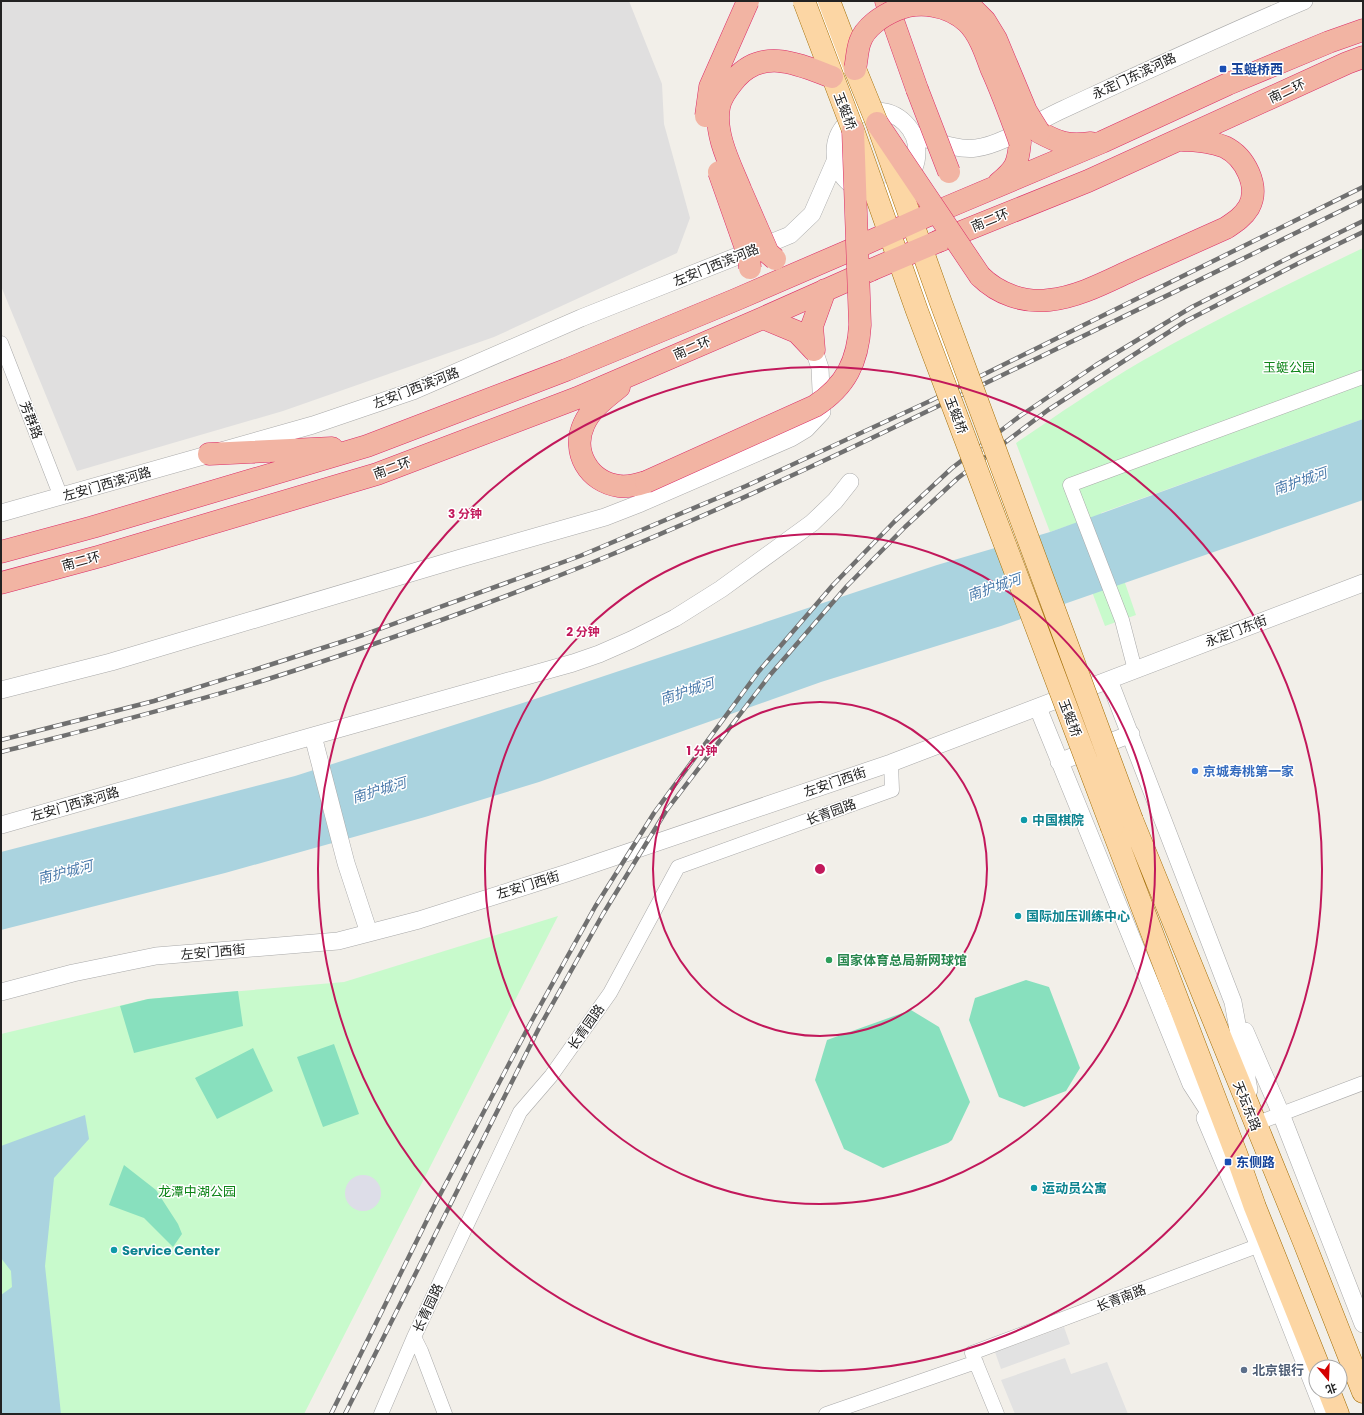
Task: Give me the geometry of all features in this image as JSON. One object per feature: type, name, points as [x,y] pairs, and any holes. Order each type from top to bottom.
[{"type":"highway","points":[[735,300],[750,268],[749,257],[708,139],[706,118],[710,87],[748,1]]},
{"type":"highway","points":[[886,1],[917,89],[949,172],[954,190],[953,201],[949,206]]},
{"type":"highway","points":[[965,1],[985,21],[996,38],[1026,111],[1039,132],[1056,142],[1077,145],[1102,142]]},
{"type":"highway","points":[[855,69],[860,41],[870,27],[883,17],[898,10],[912,6],[929,6],[949,10],[968,23],[981,43],[1011,116],[1020,142],[1018,160],[1010,174],[983,191],[963,192],[958,187],[949,172]]},
{"type":"highway","points":[[1,552],[93,527],[367,446],[566,370],[735,300],[983,191],[1102,142],[1228,84],[1328,42],[1363,30]]},
{"type":"highway","name":"南二环","points":[[1,583],[101,556],[377,474],[577,398],[939,241],[1088,181],[1363,57]]},
{"type":"highway","points":[[806,269],[790,268],[782,265],[768,253],[724,152],[719,132],[719,107],[725,92],[739,75],[745,69],[762,63],[779,60],[794,63],[832,77]]},
{"type":"highway","points":[[874,117],[980,276],[989,285],[1018,298],[1048,300],[1064,298],[1108,282],[1226,228],[1240,218],[1249,206],[1252,194],[1251,180],[1246,166],[1237,155],[1212,142],[1179,140]]},
{"type":"highway","points":[[637,372],[593,409],[584,423],[580,433],[580,452],[591,473],[600,480],[620,486],[634,486],[646,482],[815,406],[838,388],[855,358],[859,342],[860,325],[851,126]]},
{"type":"highway","points":[[814,350],[812,326],[825,290]]},
{"type":"highway","points":[[763,318],[797,332],[814,350]]},
{"type":"highway","points":[[209,454],[367,446]]},
{"type":"main road","name":"玉蜓桥","points":[[804,1],[851,126],[917,311],[1112,828]]},
{"type":"main road","name":"玉蜓桥","points":[[829,1],[874,117],[1132,820]]},
{"type":"main road","name":"天坛东路","points":[[1132,820],[1304,1242],[1363,1392]]},
{"type":"main road","name":"天坛东路","points":[[1112,828],[1237,1156],[1264,1244],[1315,1359]]},
{"type":"main road","points":[[1332,1399],[1338,1414]]},
{"type":"street","points":[[818,1],[855,104],[851,126]]},
{"type":"street","name":"永定门东滨河路","points":[[914,135],[964,148],[984,146],[1002,139],[1204,44],[1304,1]]},
{"type":"street","points":[[855,104],[874,117]]},
{"type":"street","points":[[884,111],[897,116],[907,124],[914,135],[918,156],[915,166],[908,177],[899,186],[887,191],[876,193],[855,187],[843,175],[839,170],[835,146],[840,133],[851,126],[859,114],[874,117],[884,111]]},
{"type":"street","name":"左安门西滨河路","points":[[1,513],[313,425],[414,391],[581,318],[784,237],[790,234],[812,214],[836,159]]},
{"type":"street","points":[[892,204],[899,186]]},
{"type":"street","points":[[876,193],[892,204],[1073,694]]},
{"type":"street","name":"芳群路","points":[[1,343],[61,497]]},
{"type":"street","points":[[1,690],[119,659],[605,516],[641,503],[792,438],[806,429],[822,412],[820,368],[814,350]]},
{"type":"street","points":[[1135,670],[1122,620],[1070,485],[1363,377]]},
{"type":"street","name":"左安门西滨河路","points":[[1,825],[573,663],[599,654],[675,618],[734,580],[812,522],[835,501],[850,482]]},
{"type":"street","name":"永定门东街","points":[[1073,694],[1363,583]]},
{"type":"street","points":[[1110,680],[1233,1002],[1281,1114],[1363,1324]]},
{"type":"street","name":"左安门西街","points":[[1,992],[72,973],[156,956],[338,941],[419,920],[567,873],[891,763],[1073,694]]},
{"type":"street","points":[[1038,708],[1191,1084],[1264,1244],[1325,1414]]},
{"type":"street","points":[[1059,762],[1131,734]]},
{"type":"street","points":[[313,736],[346,863],[369,933]]},
{"type":"street","name":"长青园路","points":[[380,1414],[520,1112],[551,1076],[610,993],[678,867],[892,790],[891,763]]},
{"type":"street","points":[[1233,1002],[1255,1124],[1363,1083]]},
{"type":"street","points":[[1191,1084],[1237,1156]]},
{"type":"street","name":"长青南路","points":[[826,1414],[974,1358],[1264,1244]]},
{"type":"street","points":[[414,1338],[421,1350],[445,1414]]},
{"type":"street","points":[[974,1358],[996,1414]]},
{"type":"shaded area","points":[[1,1],[629,1],[662,84],[664,124],[690,218],[677,253],[494,337],[283,411],[77,471],[1,286]]},
{"type":"shaded area","points":[[367,1175],[376,1180],[380,1186],[380,1200],[376,1206],[367,1211],[359,1211],[350,1206],[346,1200],[345,1189],[350,1180],[356,1176]]},
{"type":"shaded area","points":[[1064,1327],[1070,1344],[1001,1369],[995,1352]]},
{"type":"shaded area","points":[[1065,1358],[1071,1374],[1107,1362],[1128,1414],[1015,1414],[1001,1380]]},
{"type":"green space","name":"玉蜓公园","points":[[1363,248],[1363,419],[1101,513],[1136,615],[1105,626],[1067,526],[1050,532],[1016,443],[1142,361],[1224,317]]},
{"type":"green space","name":"龙潭中湖公园","points":[[558,916],[304,1414],[1,1414],[1,1034],[148,999],[344,982]]},
{"type":"green space","points":[[1026,980],[1049,987],[1080,1068],[1066,1091],[1024,1107],[999,1097],[969,1020],[975,998]]},
{"type":"green space","points":[[238,991],[243,1026],[134,1053],[120,1006],[148,999]]},
{"type":"green space","points":[[911,1010],[939,1027],[970,1102],[952,1140],[948,1143],[883,1168],[844,1149],[815,1080],[827,1040]]},
{"type":"green space","points":[[334,1044],[359,1114],[323,1127],[297,1057]]},
{"type":"green space","points":[[253,1048],[273,1091],[217,1119],[195,1078]]},
{"type":"green space","points":[[124,1165],[156,1190],[178,1224],[182,1234],[173,1247],[144,1218],[109,1205]]},
{"type":"water","name":"南护城河","points":[[1363,419],[1363,500],[1001,626],[821,682],[539,782],[425,817],[225,873],[1,930],[1,852],[295,776],[535,699],[937,565],[1050,532]]},
{"type":"water","points":[[85,1115],[89,1139],[54,1178],[45,1266],[61,1414],[1,1414],[1,1295],[12,1287],[11,1271],[1,1258],[1,1146]]},
{"type":"railway","points":[[1,740],[154,701],[260,668],[363,635],[580,556],[746,486],[930,401],[1363,187]]},
{"type":"railway","points":[[1,752],[166,709],[265,680],[426,626],[586,565],[716,510],[845,451],[1363,200]]},
{"type":"railway","points":[[331,1414],[432,1210],[530,1024],[595,907],[654,813],[759,671],[833,585],[894,522],[952,468],[1020,416],[1096,365],[1192,307],[1363,221]]},
{"type":"railway","points":[[345,1414],[539,1028],[603,914],[666,811],[770,675],[847,586],[905,527],[958,478],[1048,410],[1186,321],[1363,232]]},
{"type":"place","name":"玉蜓桥西","points":[[1223,69]]},
{"type":"place","name":"京城寿桃第一家","points":[[1195,771]]},
{"type":"place","name":"中国棋院","points":[[1024,820]]},
{"type":"place","name":"国际加压训练中心","points":[[1018,916]]},
{"type":"place","name":"国家体育总局新网球馆","points":[[829,960]]},
{"type":"place","name":"东侧路","points":[[1228,1162]]},
{"type":"place","name":"运动员公寓","points":[[1034,1188]]},
{"type":"place","name":"Service Center","points":[[114,1250]]},
{"type":"place","name":"北京银行","points":[[1244,1370]]}]
